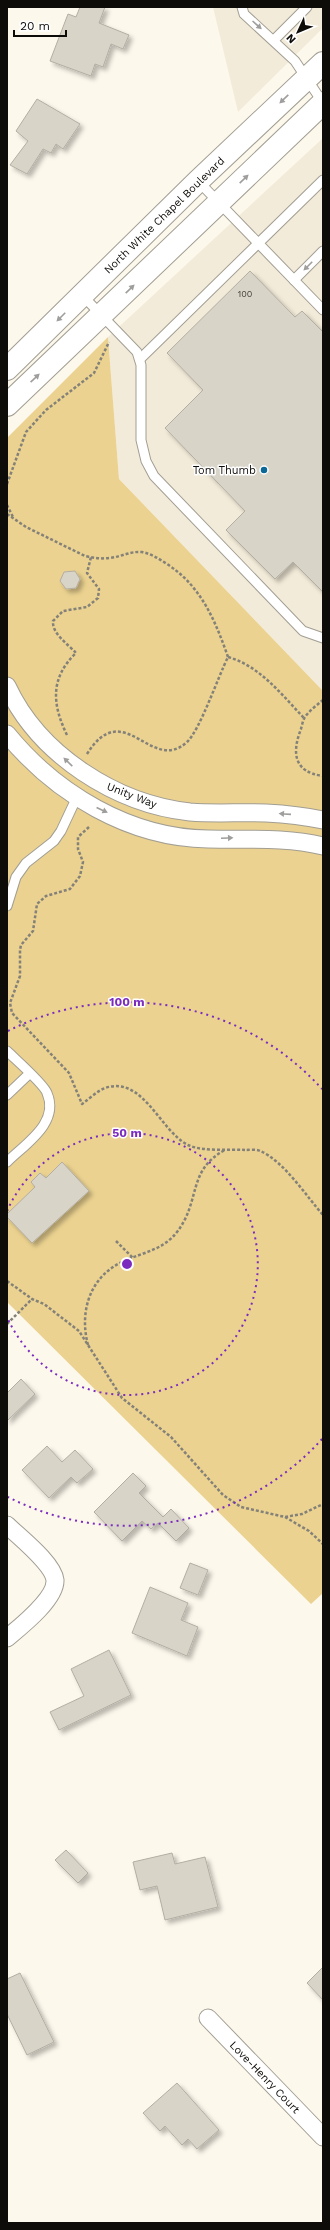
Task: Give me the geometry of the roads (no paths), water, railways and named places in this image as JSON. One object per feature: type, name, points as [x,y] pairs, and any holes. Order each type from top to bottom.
[{"type":"main road","name":"North White Chapel Boulevard","points":[[7,369],[198,182],[323,63]]},
{"type":"main road","points":[[7,405],[108,322],[219,203],[323,103]]},
{"type":"street","name":"Unity Way","points":[[7,686],[23,713],[39,732],[76,769],[91,778],[140,800],[171,809],[214,813],[265,813],[297,815],[323,820]]},
{"type":"street","points":[[7,734],[40,771],[77,799],[128,822],[176,836],[208,839],[298,840],[323,846]]},
{"type":"street","points":[[77,799],[91,778]]},
{"type":"street","points":[[7,1525],[46,1562],[55,1579],[53,1590],[33,1615],[7,1638]]},
{"type":"street","name":"Love-Henry Court","points":[[208,2018],[323,2137]]},
{"type":"lane","points":[[242,7],[244,14],[274,40],[294,61],[323,103]]},
{"type":"lane","points":[[274,40],[307,7]]},
{"type":"lane","points":[[140,359],[323,180]]},
{"type":"lane","points":[[198,182],[323,310]]},
{"type":"lane","points":[[294,280],[323,251]]},
{"type":"lane","points":[[82,295],[137,352],[140,359],[141,440],[146,461],[154,476],[303,631],[323,638]]},
{"type":"lane","points":[[7,906],[16,877],[26,863],[54,840],[61,831],[77,799]]},
{"type":"lane","points":[[7,1051],[47,1093],[50,1116],[44,1126],[7,1162]]},
{"type":"lane","points":[[7,1095],[29,1074]]},
{"type":"place","name":"Tom Thumb","points":[[264,470]]}]
